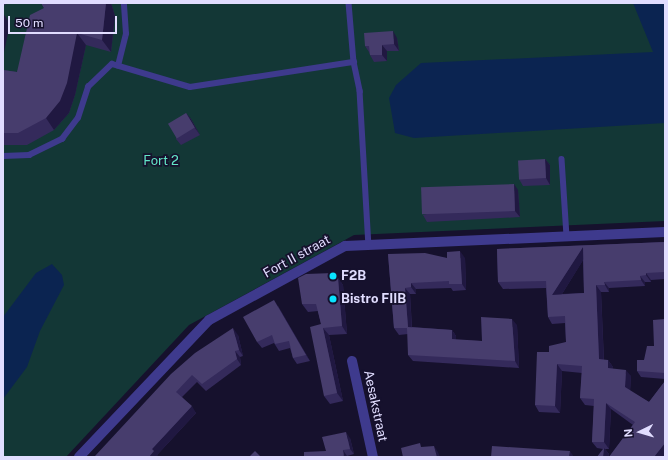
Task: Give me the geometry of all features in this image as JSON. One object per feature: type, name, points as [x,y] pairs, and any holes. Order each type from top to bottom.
[{"type":"street","name":"Fort II straat","points":[[80,457],[209,320],[345,246],[665,232]]},
{"type":"street","name":"Aesakstraat","points":[[352,361],[373,457]]},
{"type":"lane","points":[[118,66],[126,34],[124,3]]},
{"type":"lane","points":[[349,3],[354,62],[360,91],[369,245]]},
{"type":"lane","points":[[3,156],[29,155],[51,146],[62,138],[80,113],[88,87],[112,64],[190,87],[354,62]]},
{"type":"lane","points":[[562,159],[567,237]]},
{"type":"green space","name":"Fort 2","points":[[3,3],[665,3],[665,221],[354,235],[189,325],[66,457],[3,457]]},
{"type":"water","points":[[633,3],[665,3],[665,123],[414,138],[395,133],[389,98],[396,85],[421,63],[653,52]]},
{"type":"water","points":[[52,264],[62,275],[64,285],[40,331],[27,367],[3,399],[3,317],[36,273]]},
{"type":"building","points":[[41,3],[106,3],[102,40],[77,33],[67,83],[60,101],[46,118],[18,133],[3,133],[3,70],[17,72],[30,15],[44,8]]},
{"type":"building","points":[[393,31],[394,44],[382,45],[382,55],[370,55],[369,46],[365,46],[364,33]]},
{"type":"building","points":[[186,113],[195,128],[177,138],[168,124]]},
{"type":"building","points":[[545,159],[546,178],[519,179],[518,160]]},
{"type":"building","points":[[514,184],[515,211],[422,214],[421,187]]},
{"type":"building","points":[[665,242],[665,272],[646,273],[646,275],[640,276],[641,280],[604,282],[605,285],[596,285],[599,359],[608,360],[608,368],[626,370],[625,387],[649,402],[665,381],[665,443],[654,457],[609,457],[635,422],[606,403],[604,442],[592,442],[594,399],[580,398],[582,366],[557,364],[555,406],[535,405],[537,352],[549,352],[549,346],[566,342],[565,316],[548,317],[546,281],[498,282],[497,249]],"holes":[[[583,247],[584,293],[552,295]]]},
{"type":"building","points":[[460,251],[462,284],[449,284],[449,281],[411,283],[411,287],[405,288],[408,327],[452,330],[452,339],[482,341],[481,317],[512,319],[515,361],[408,355],[407,328],[394,328],[388,254],[425,253],[447,258],[447,252]]},
{"type":"building","points":[[333,273],[338,278],[342,326],[323,328],[337,393],[324,396],[310,327],[321,324],[316,304],[302,304],[298,278],[306,274]]},
{"type":"building","points":[[274,300],[306,355],[293,358],[289,341],[275,344],[272,335],[257,342],[243,317]]},
{"type":"building","points":[[665,319],[665,373],[637,371],[637,360],[644,360],[647,346],[654,346],[653,320]]},
{"type":"building","points":[[233,328],[239,350],[235,351],[237,359],[202,384],[192,375],[176,392],[192,406],[152,449],[154,451],[149,457],[95,457],[171,374],[195,353]]},
{"type":"building","points":[[346,432],[350,449],[343,450],[344,457],[304,457],[304,452],[326,451],[322,437]]},
{"type":"building","points":[[420,443],[421,447],[434,446],[437,457],[403,457],[401,448]]},
{"type":"building","points":[[492,446],[570,451],[569,457],[491,457]]},
{"type":"building","points":[[604,448],[603,457],[597,457]]},
{"type":"building","points":[[255,451],[261,457],[249,457]]},
{"type":"place","name":"F2B","points":[[333,276]]},
{"type":"place","name":"Bistro FIIB","points":[[333,299]]}]
